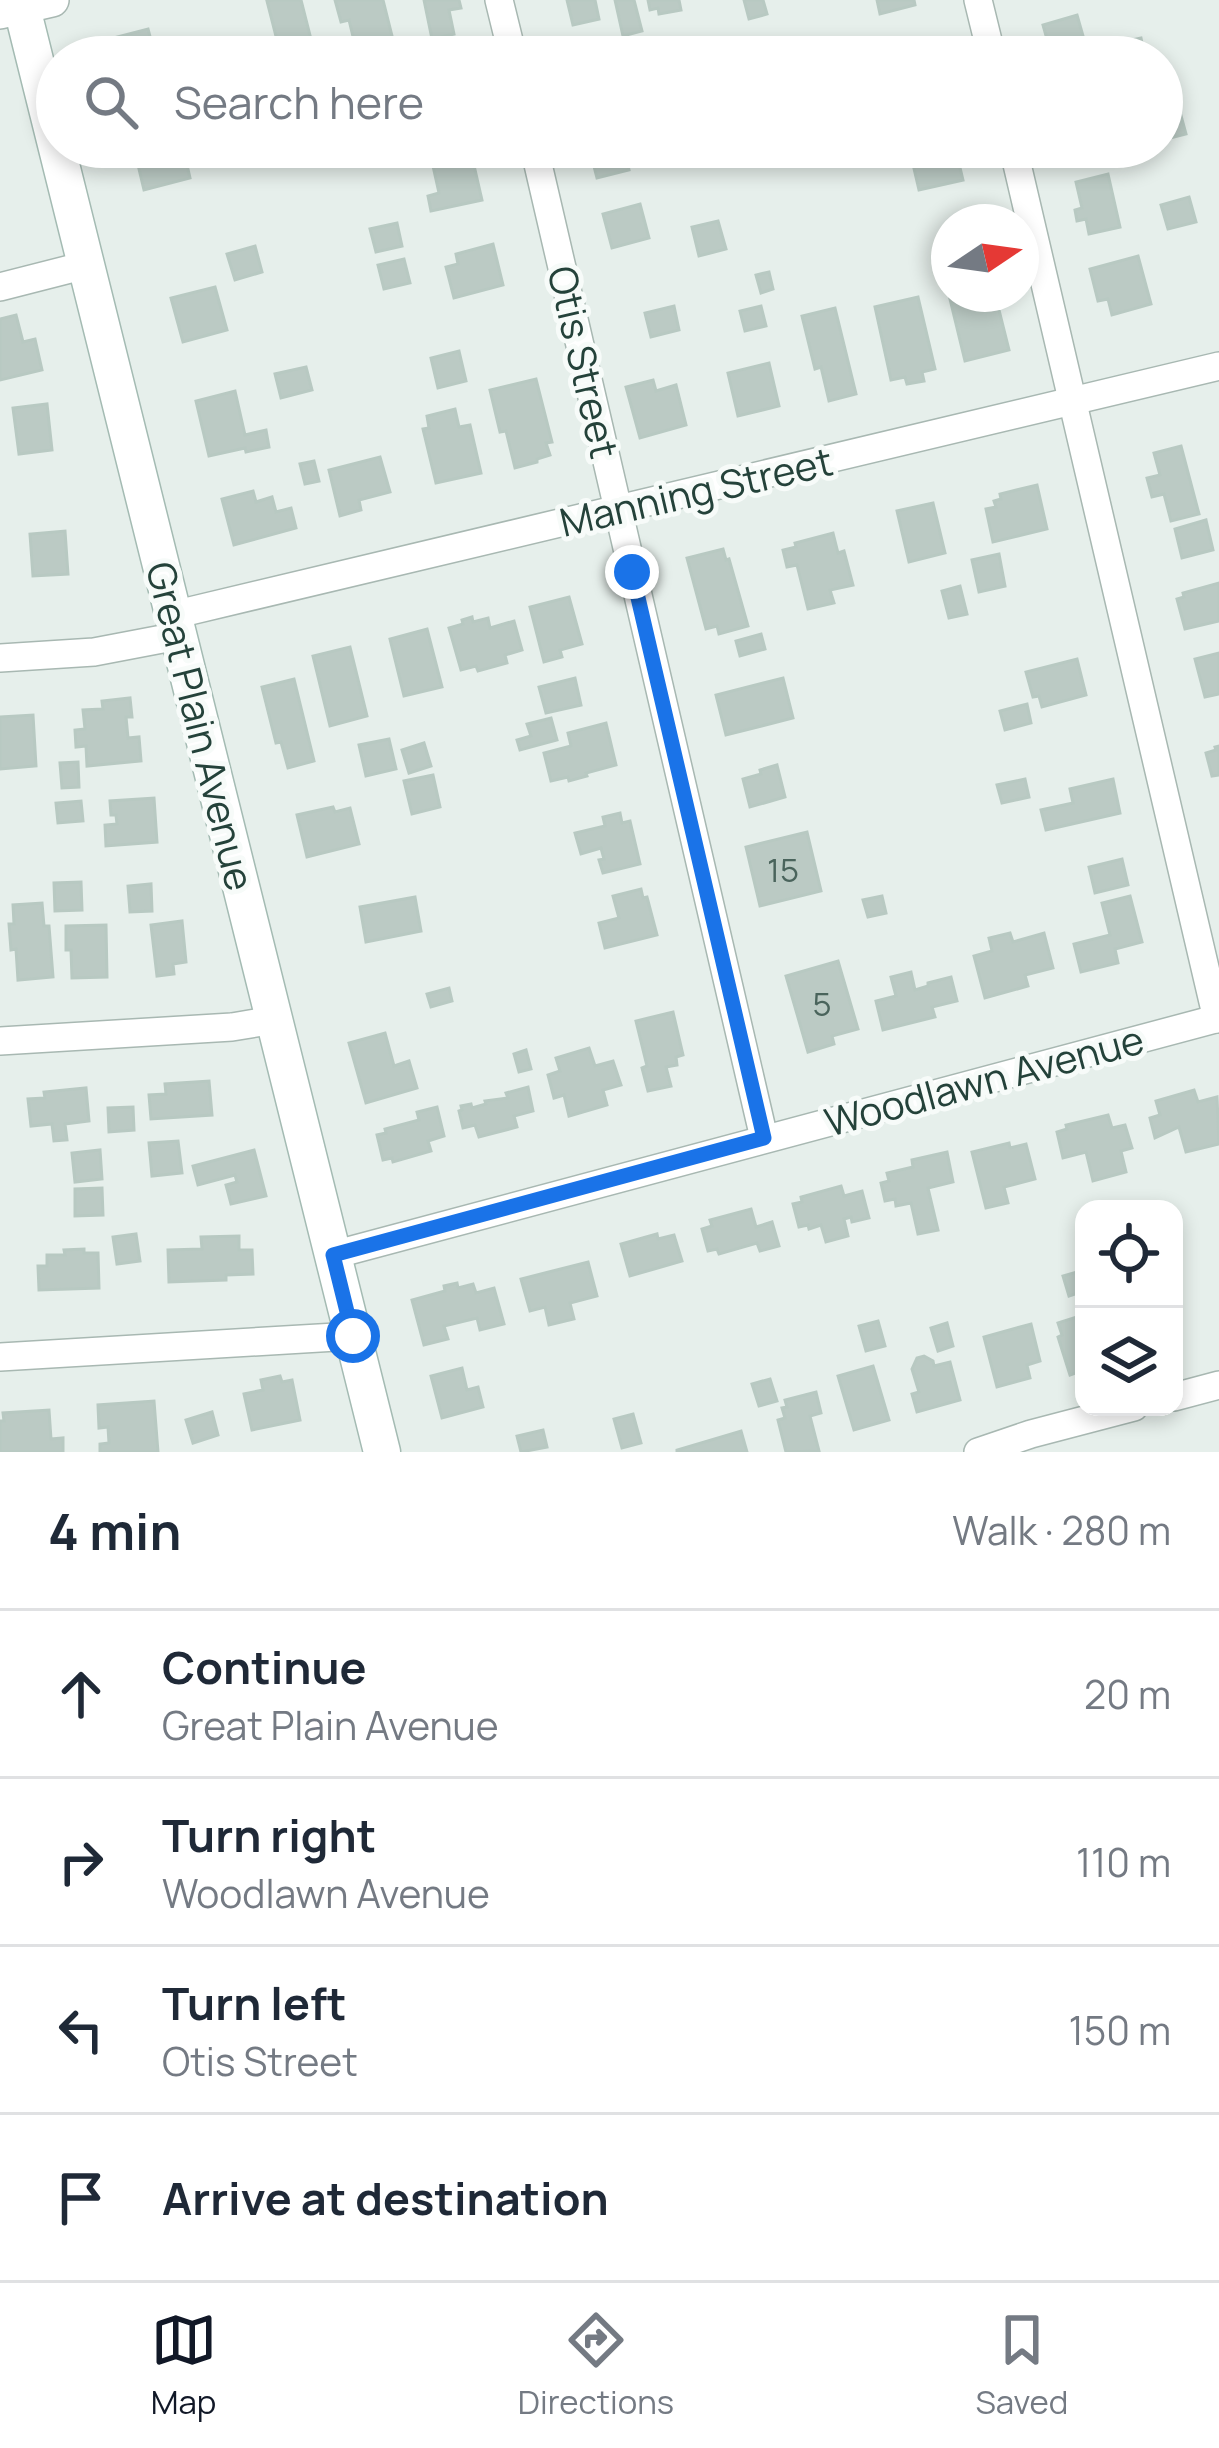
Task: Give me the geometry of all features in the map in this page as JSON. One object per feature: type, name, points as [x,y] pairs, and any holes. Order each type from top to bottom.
[{"type":"main road","name":"Great Plain Avenue","points":[[24,5],[36,55]]},
{"type":"main road","name":"Great Plain Avenue","points":[[63,168],[382,1452]]},
{"type":"street","points":[[500,0],[508,36]]},
{"type":"street","points":[[978,0],[987,36]]},
{"type":"street","name":"Otis Street","points":[[539,168],[764,1138]]},
{"type":"street","points":[[1018,168],[1218,1019]]},
{"type":"street","points":[[0,287],[86,265]]},
{"type":"street","name":"Manning Street","points":[[0,658],[94,652],[176,625],[618,509],[1219,366]]},
{"type":"street","name":"Woodlawn Avenue","points":[[333,1255],[1218,1019]]},
{"type":"street","points":[[0,1041],[232,1028],[274,1020]]},
{"type":"street","points":[[0,1357],[353,1336]]},
{"type":"street","points":[[1183,1394],[1219,1385]]},
{"type":"street","points":[[978,1452],[1100,1416]]},
{"type":"building","points":[[301,0],[310,36],[276,36],[267,1]]},
{"type":"building","points":[[335,0],[383,0],[392,36],[353,36],[349,20],[341,22]]},
{"type":"building","points":[[424,0],[459,0],[461,8],[449,10],[454,34],[431,36]]},
{"type":"building","points":[[567,0],[595,0],[599,19],[573,25]]},
{"type":"building","points":[[615,0],[634,0],[642,31],[623,36]]},
{"type":"building","points":[[648,0],[679,0],[681,10],[659,14],[658,8],[650,10]]},
{"type":"building","points":[[744,0],[763,0],[767,14],[749,19]]},
{"type":"building","points":[[877,0],[914,0],[915,5],[880,14]]},
{"type":"building","points":[[1077,15],[1083,36],[1046,36],[1043,25]]},
{"type":"building","points":[[148,29],[150,36],[121,36]]},
{"type":"building","points":[[139,168],[188,168],[190,178],[144,190]]},
{"type":"building","points":[[433,168],[475,168],[482,200],[431,211],[428,196],[439,193]]},
{"type":"building","points":[[594,168],[629,168],[629,170],[597,178]]},
{"type":"building","points":[[914,168],[960,168],[963,180],[919,190]]},
{"type":"building","points":[[1108,174],[1120,227],[1089,234],[1086,219],[1077,221],[1075,210],[1082,208],[1076,182]]},
{"type":"building","points":[[1189,197],[1196,222],[1168,229],[1161,205]]},
{"type":"building","points":[[640,204],[649,238],[612,248],[603,214]]},
{"type":"building","points":[[718,221],[726,249],[699,256],[692,227]]},
{"type":"building","points":[[397,223],[402,246],[376,252],[370,229]]},
{"type":"building","points":[[493,244],[503,285],[454,298],[446,267],[458,264],[456,254]]},
{"type":"building","points":[[255,246],[262,272],[235,280],[227,254]]},
{"type":"building","points":[[1138,256],[1151,304],[1112,315],[1108,299],[1098,301],[1090,269]]},
{"type":"building","points":[[404,259],[410,283],[384,289],[378,265]]},
{"type":"building","points":[[769,272],[773,289],[761,293],[756,275]]},
{"type":"building","points":[[215,287],[227,330],[183,342],[171,298]]},
{"type":"building","points":[[918,297],[935,369],[922,372],[924,381],[907,384],[905,377],[891,380],[875,307]]},
{"type":"building","points":[[674,306],[679,330],[651,337],[645,313]]},
{"type":"building","points":[[761,306],[766,326],[745,331],[740,311]]},
{"type":"building","points":[[835,308],[856,394],[829,401],[821,367],[815,369],[802,316]]},
{"type":"building","points":[[953,312],[1000,312],[1009,350],[965,361]]},
{"type":"building","points":[[16,315],[23,342],[35,339],[42,370],[0,380],[0,319]]},
{"type":"building","points":[[459,351],[466,381],[438,388],[431,358]]},
{"type":"building","points":[[769,363],[779,406],[738,416],[728,373]]},
{"type":"building","points":[[306,367],[312,390],[281,398],[275,374]]},
{"type":"building","points":[[536,379],[552,442],[546,443],[550,455],[515,468],[490,390]]},
{"type":"building","points":[[653,380],[656,391],[676,385],[686,425],[640,438],[626,387]]},
{"type":"building","points":[[235,391],[245,435],[266,430],[269,447],[209,456],[196,401]]},
{"type":"building","points":[[47,404],[52,450],[19,454],[13,408]]},
{"type":"building","points":[[455,409],[459,427],[470,425],[481,473],[436,483],[423,429],[429,428],[427,416]]},
{"type":"building","points":[[1181,446],[1199,514],[1171,521],[1164,494],[1152,497],[1147,478],[1160,475],[1154,453]]},
{"type":"building","points":[[380,457],[390,492],[359,500],[361,510],[340,516],[329,470]]},
{"type":"building","points":[[314,461],[319,481],[305,484],[300,464]]},
{"type":"building","points":[[1037,485],[1047,529],[993,542],[986,509],[996,507],[994,501],[1001,499],[1000,494]]},
{"type":"building","points":[[253,491],[256,502],[272,497],[276,512],[291,508],[296,528],[234,545],[222,499]]},
{"type":"building","points":[[933,503],[945,553],[909,562],[897,511]]},
{"type":"building","points":[[1206,520],[1213,550],[1182,558],[1175,529]]},
{"type":"building","points":[[65,531],[68,574],[33,576],[30,534]]},
{"type":"building","points":[[833,533],[838,553],[844,551],[853,585],[830,590],[834,603],[808,609],[797,565],[787,567],[783,550]]},
{"type":"building","points":[[723,549],[748,626],[719,634],[717,626],[706,629],[687,558]]},
{"type":"building","points":[[999,554],[1005,586],[979,592],[972,560]]},
{"type":"building","points":[[1219,583],[1219,621],[1185,629],[1177,599]]},
{"type":"building","points":[[960,586],[967,614],[949,618],[942,591]]},
{"type":"building","points":[[569,597],[582,644],[560,650],[562,657],[544,662],[530,607]]},
{"type":"building","points":[[472,617],[473,622],[488,618],[490,628],[514,621],[522,650],[505,655],[507,663],[461,670],[449,628]]},
{"type":"building","points":[[427,629],[442,687],[404,696],[390,639]]},
{"type":"building","points":[[761,634],[765,649],[740,656],[736,641]]},
{"type":"building","points":[[350,647],[367,716],[330,726],[313,656]]},
{"type":"building","points":[[1219,653],[1219,694],[1205,697],[1195,659]]},
{"type":"building","points":[[1077,659],[1086,695],[1042,707],[1039,696],[1033,697],[1026,672]]},
{"type":"building","points":[[575,678],[581,705],[546,713],[539,687]]},
{"type":"building","points":[[783,678],[793,718],[726,735],[716,695]]},
{"type":"building","points":[[294,679],[314,761],[288,768],[281,742],[276,743],[262,687]]},
{"type":"building","points":[[130,698],[128,738],[139,737],[141,761],[87,766],[86,746],[76,747],[75,730],[85,729],[83,710],[103,709],[102,701]]},
{"type":"building","points":[[1027,704],[1031,723],[1005,730],[1000,711]]},
{"type":"building","points":[[33,715],[36,766],[0,769],[0,717]]},
{"type":"building","points":[[551,718],[557,740],[520,750],[517,740],[531,736],[527,724]]},
{"type":"building","points":[[606,723],[616,765],[569,781],[568,777],[551,781],[544,753],[571,746],[568,733]]},
{"type":"building","points":[[389,739],[396,769],[366,776],[359,745]]},
{"type":"building","points":[[424,743],[431,766],[409,773],[402,750]]},
{"type":"building","points":[[1219,746],[1219,775],[1212,776],[1206,753]]},
{"type":"building","points":[[78,762],[79,787],[62,788],[60,763]]},
{"type":"building","points":[[777,765],[785,797],[750,807],[743,779]]},
{"type":"building","points":[[433,775],[440,807],[412,814],[404,781]]},
{"type":"building","points":[[1025,779],[1029,797],[1002,803],[997,785]]},
{"type":"building","points":[[1113,779],[1120,813],[1046,830],[1041,810],[1073,803],[1070,789]]},
{"type":"building","points":[[154,798],[157,842],[106,846],[105,825],[117,824],[110,801]]},
{"type":"building","points":[[81,801],[83,821],[58,823],[56,803]]},
{"type":"building","points":[[333,807],[335,812],[350,808],[359,844],[307,857],[297,815]]},
{"type":"building","points":[[620,813],[622,823],[630,821],[640,864],[603,873],[601,848],[581,854],[575,833],[605,826],[603,817]]},
{"type":"building","points":[[807,832],[821,891],[760,906],[746,847]]},
{"type":"building","points":[[1122,859],[1128,885],[1095,893],[1089,867]]},
{"type":"building","points":[[81,882],[82,910],[55,911],[54,883]]},
{"type":"building","points":[[151,884],[152,911],[130,912],[128,886]]},
{"type":"building","points":[[641,889],[657,935],[605,948],[599,923],[619,918],[613,896]]},
{"type":"building","points":[[882,896],[886,913],[868,917],[863,900]]},
{"type":"building","points":[[1130,896],[1142,942],[1115,949],[1118,963],[1081,972],[1074,944],[1110,935],[1102,903]]},
{"type":"building","points":[[415,897],[421,931],[366,942],[360,907]]},
{"type":"building","points":[[42,903],[53,977],[18,980],[9,924],[14,924],[13,905]]},
{"type":"building","points":[[182,921],[186,962],[173,964],[174,974],[157,976],[151,925]]},
{"type":"building","points":[[106,925],[107,977],[72,978],[66,926]]},
{"type":"building","points":[[1010,933],[1013,942],[1044,933],[1053,968],[1025,975],[1028,986],[985,998],[974,956],[992,951],[989,938]]},
{"type":"building","points":[[838,961],[858,1029],[832,1036],[834,1044],[808,1052],[786,976]]},
{"type":"building","points":[[911,972],[915,990],[951,977],[957,1001],[932,1007],[935,1017],[883,1030],[876,1001],[896,996],[891,977]]},
{"type":"building","points":[[449,988],[452,1001],[431,1007],[427,994]]},
{"type":"building","points":[[673,1012],[683,1055],[676,1057],[677,1065],[666,1067],[671,1086],[648,1091],[636,1021]]},
{"type":"building","points":[[385,1033],[394,1066],[409,1061],[417,1088],[366,1103],[349,1043]]},
{"type":"building","points":[[589,1048],[595,1066],[613,1061],[621,1085],[603,1090],[607,1105],[569,1116],[564,1095],[554,1098],[548,1075],[560,1071],[556,1058]]},
{"type":"building","points":[[526,1050],[531,1069],[519,1072],[514,1054]]},
{"type":"building","points":[[209,1081],[212,1115],[151,1119],[149,1095],[166,1094],[165,1084]]},
{"type":"building","points":[[528,1087],[533,1111],[514,1116],[517,1127],[479,1137],[475,1125],[463,1128],[461,1106],[471,1104],[472,1108],[508,1098],[506,1093]]},
{"type":"building","points":[[86,1088],[89,1121],[65,1124],[67,1140],[54,1141],[52,1124],[31,1126],[28,1099],[45,1098],[44,1092]]},
{"type":"building","points":[[1194,1090],[1198,1102],[1217,1097],[1219,1144],[1186,1152],[1179,1127],[1155,1138],[1150,1118],[1160,1115],[1156,1101]]},
{"type":"building","points":[[133,1107],[134,1130],[109,1132],[108,1108]]},
{"type":"building","points":[[437,1107],[444,1136],[428,1141],[431,1151],[393,1162],[392,1158],[383,1160],[377,1135],[419,1120],[417,1112]]},
{"type":"building","points":[[1108,1115],[1112,1128],[1125,1125],[1132,1148],[1121,1151],[1126,1172],[1093,1181],[1086,1152],[1063,1158],[1057,1132],[1067,1129],[1066,1125]]},
{"type":"building","points":[[178,1141],[182,1173],[152,1176],[149,1143]]},
{"type":"building","points":[[1009,1143],[1010,1148],[1026,1144],[1035,1179],[1004,1187],[1008,1203],[986,1208],[972,1152]]},
{"type":"building","points":[[100,1150],[102,1179],[75,1182],[72,1153]]},
{"type":"building","points":[[254,1150],[266,1196],[231,1204],[226,1185],[237,1182],[235,1175],[198,1185],[193,1166]]},
{"type":"building","points":[[947,1152],[953,1182],[928,1188],[938,1230],[918,1234],[911,1203],[896,1206],[895,1199],[885,1201],[881,1183],[889,1181],[887,1173],[913,1167],[912,1160]]},
{"type":"building","points":[[841,1186],[844,1196],[862,1191],[869,1218],[844,1219],[848,1236],[826,1242],[821,1225],[799,1227],[793,1204],[802,1202],[801,1197]]},
{"type":"building","points":[[102,1188],[103,1215],[75,1216],[75,1189]]},
{"type":"building","points":[[751,1209],[756,1227],[772,1222],[779,1246],[760,1251],[757,1243],[719,1254],[717,1249],[708,1251],[702,1229],[712,1226],[710,1220]]},
{"type":"building","points":[[136,1234],[140,1261],[117,1264],[113,1237]]},
{"type":"building","points":[[657,1234],[658,1239],[674,1235],[682,1261],[630,1276],[621,1244]]},
{"type":"building","points":[[239,1236],[239,1250],[252,1250],[253,1274],[169,1282],[168,1250],[202,1249],[201,1237]]},
{"type":"building","points":[[84,1249],[84,1253],[98,1253],[99,1288],[39,1290],[38,1266],[47,1266],[47,1255]]},
{"type":"building","points":[[588,1262],[597,1296],[570,1303],[574,1319],[549,1325],[545,1307],[530,1311],[521,1279]]},
{"type":"building","points":[[1075,1273],[1075,1294],[1069,1296],[1063,1276]]},
{"type":"building","points":[[457,1283],[458,1288],[473,1284],[476,1293],[494,1288],[504,1324],[480,1330],[477,1318],[444,1326],[448,1339],[424,1345],[412,1300]]},
{"type":"building","points":[[1075,1318],[1075,1373],[1070,1375],[1058,1337],[1062,1335],[1058,1323]]},
{"type":"building","points":[[878,1321],[885,1346],[866,1351],[859,1326]]},
{"type":"building","points":[[947,1323],[953,1346],[938,1351],[931,1328]]},
{"type":"building","points":[[1031,1324],[1040,1361],[1027,1365],[1030,1378],[997,1387],[984,1337]]},
{"type":"building","points":[[924,1356],[934,1366],[950,1362],[960,1400],[917,1412],[912,1394],[919,1392],[912,1369],[917,1358]]},
{"type":"building","points":[[873,1366],[889,1420],[854,1430],[838,1376]]},
{"type":"building","points":[[462,1368],[467,1390],[478,1387],[483,1407],[442,1418],[431,1376]]},
{"type":"building","points":[[280,1376],[282,1382],[292,1380],[300,1420],[252,1430],[244,1394],[263,1390],[261,1380]]},
{"type":"building","points":[[770,1379],[777,1401],[759,1406],[752,1384]]},
{"type":"building","points":[[816,1392],[821,1413],[810,1416],[819,1451],[786,1452],[778,1420],[785,1418],[785,1400]]},
{"type":"building","points":[[154,1401],[158,1452],[100,1452],[100,1444],[109,1443],[108,1427],[99,1428],[98,1405]]},
{"type":"building","points":[[49,1410],[51,1439],[63,1438],[63,1452],[0,1452],[3,1413]]},
{"type":"building","points":[[212,1412],[218,1435],[193,1443],[186,1420]]},
{"type":"building","points":[[633,1414],[641,1443],[622,1448],[614,1419]]},
{"type":"building","points":[[543,1430],[547,1447],[521,1452],[517,1436]]},
{"type":"building","points":[[741,1431],[747,1452],[677,1452],[677,1450]]},
{"type":"route","points":[[353,1336],[333,1255],[764,1138],[632,572]]}]
